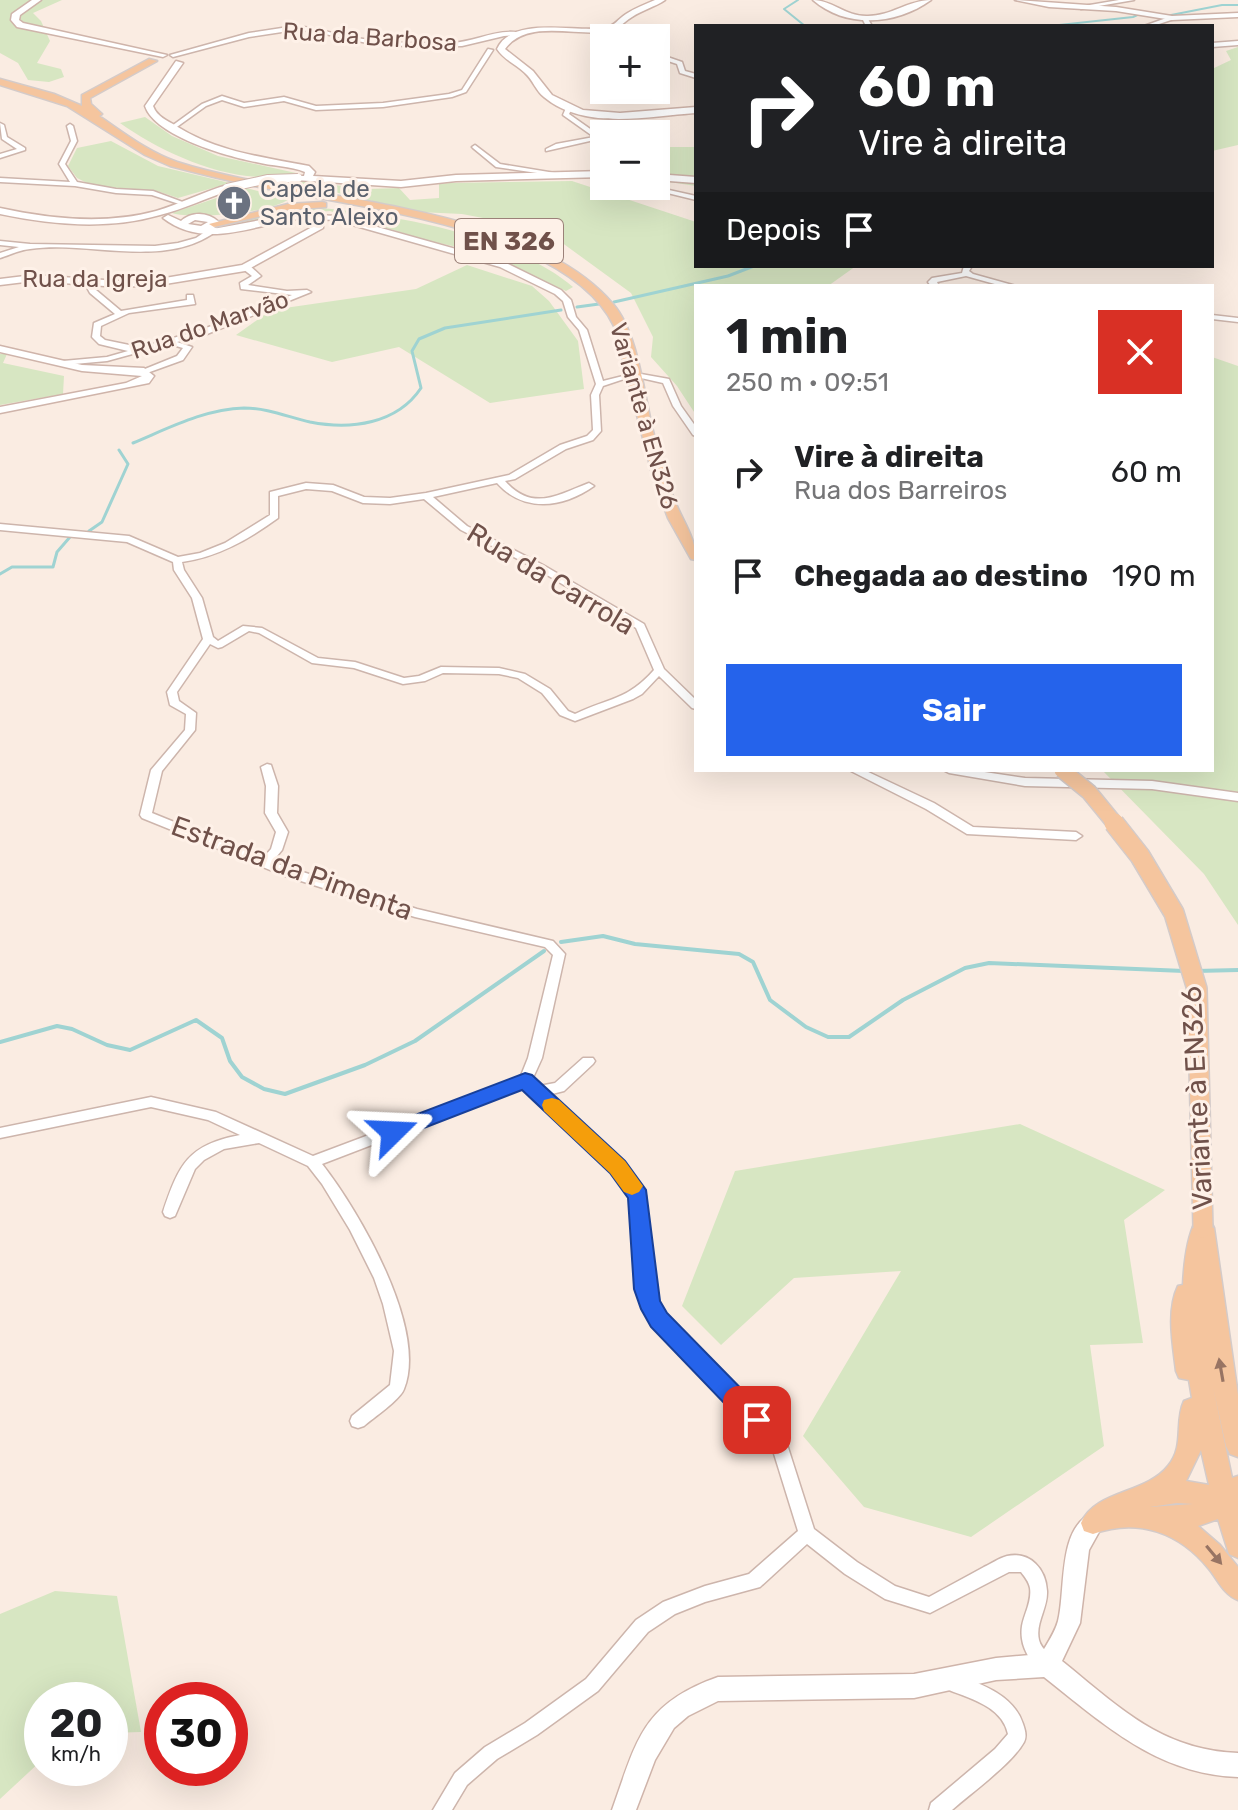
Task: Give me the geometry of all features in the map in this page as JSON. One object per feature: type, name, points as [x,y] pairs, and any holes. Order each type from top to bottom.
[{"type":"main road","points":[[126,141],[84,101],[98,89],[136,70],[160,63]]},
{"type":"main road","name":"Variante à EN326","points":[[0,82],[71,104],[126,141],[170,163],[258,185],[460,226],[523,246],[578,275],[604,300],[620,326],[645,425],[672,512],[694,552]]},
{"type":"main road","points":[[29,90],[70,94],[98,89]]},
{"type":"main road","points":[[258,185],[293,199],[290,203],[264,212]]},
{"type":"main road","points":[[212,226],[235,217],[328,205],[400,213]]},
{"type":"main road","name":"Variante à EN326","points":[[1064,772],[1089,792],[1140,856],[1174,913],[1197,989],[1203,1228],[1222,1375],[1238,1446]]},
{"type":"main road","name":"Variante à EN326","points":[[1203,1228],[1194,1259],[1204,1415],[1234,1500],[1238,1546]]},
{"type":"main road","points":[[1157,1506],[1166,1486],[1184,1468],[1195,1429],[1183,1323],[1184,1303],[1194,1259]]},
{"type":"main road","points":[[1093,1523],[1130,1516],[1157,1506],[1207,1513],[1234,1500]]},
{"type":"main road","points":[[1157,1506],[1217,1556],[1238,1588]]},
{"type":"street","points":[[37,0],[16,14],[15,20],[20,25],[142,53],[160,63],[176,59]]},
{"type":"street","points":[[620,24],[627,16],[661,0]]},
{"type":"street","points":[[817,0],[830,9],[868,23],[927,0]]},
{"type":"street","points":[[1019,0],[1172,18],[1238,15]]},
{"type":"street","points":[[1081,7],[1131,0]]},
{"type":"street","points":[[1153,24],[1172,18]]},
{"type":"street","points":[[590,29],[562,27],[521,34],[503,44],[501,49],[504,55],[525,68],[551,99],[569,108],[598,114],[694,110]]},
{"type":"street","name":"Rua da Barbosa","points":[[176,59],[244,37],[295,28],[355,40],[457,45],[500,34],[521,34]]},
{"type":"street","points":[[1214,45],[1238,43]]},
{"type":"street","points":[[274,91],[284,99],[316,108],[383,105],[450,96],[464,91],[490,50]]},
{"type":"street","points":[[160,63],[176,59]]},
{"type":"street","points":[[670,60],[680,63],[682,72],[694,75]]},
{"type":"street","points":[[160,63],[149,106],[153,116],[208,148],[304,175],[365,183],[590,176]]},
{"type":"street","points":[[172,128],[213,100],[229,98],[244,105],[284,99]]},
{"type":"street","points":[[548,150],[600,138],[565,114],[569,108]]},
{"type":"street","points":[[0,156],[23,149],[4,138],[1,125]]},
{"type":"street","points":[[70,126],[74,141],[62,164],[75,184]]},
{"type":"street","points":[[475,147],[498,166],[569,176]]},
{"type":"street","points":[[0,211],[94,221],[151,215],[227,188],[304,175]]},
{"type":"street","points":[[670,178],[694,180]]},
{"type":"street","points":[[0,180],[153,193],[184,204]]},
{"type":"street","points":[[670,192],[694,198]]},
{"type":"street","points":[[0,527],[129,539],[177,560],[203,558],[275,516],[273,494],[286,489],[306,486],[333,488],[363,500],[390,501],[426,496],[448,489],[500,481],[563,447],[590,438],[597,431],[595,395],[600,384],[583,330],[572,317],[567,300],[558,292],[503,265],[335,218],[295,215],[231,232],[212,226],[191,226],[151,215]]},
{"type":"street","name":"Rua da Igreja","points":[[0,282],[33,278],[159,282],[246,267],[318,228],[320,222],[316,217]]},
{"type":"street","points":[[191,226],[212,226]]},
{"type":"street","points":[[191,226],[197,236],[192,242]]},
{"type":"street","points":[[0,243],[138,247],[192,242],[212,226]]},
{"type":"street","points":[[0,256],[34,246]]},
{"type":"street","name":"Rua do Marvão","points":[[63,363],[88,363],[167,343],[307,292],[287,293],[244,287],[257,276],[246,267]]},
{"type":"street","points":[[934,284],[935,280],[968,270],[1006,284]]},
{"type":"street","points":[[88,282],[93,291],[120,314]]},
{"type":"street","points":[[133,352],[131,348],[102,342],[96,337],[97,325],[120,314],[192,302],[190,297]]},
{"type":"street","points":[[1214,317],[1238,320]]},
{"type":"street","points":[[0,349],[82,368],[144,371],[180,358],[188,347],[167,343]]},
{"type":"street","points":[[0,410],[128,386],[145,381],[148,376],[144,371]]},
{"type":"street","points":[[644,376],[666,381],[677,406],[694,430]]},
{"type":"street","points":[[600,384],[623,378]]},
{"type":"street","points":[[500,481],[506,490],[533,503],[548,502],[589,486]]},
{"type":"street","name":"Rua da Carrola","points":[[426,496],[464,528],[540,567],[640,626],[659,670],[694,704]]},
{"type":"street","points":[[177,560],[179,570],[197,598],[208,639],[218,645],[247,628],[262,631],[316,661],[355,665],[403,681],[421,679],[441,670],[499,671],[521,676],[546,691],[564,713],[575,718],[595,707],[628,701],[659,670]]},
{"type":"street","name":"Estrada da Pimenta","points":[[208,639],[172,692],[174,703],[191,713],[190,730],[157,770],[146,815],[265,863],[415,913],[549,944],[559,954],[531,1086]]},
{"type":"street","points":[[265,863],[276,850],[282,832],[271,813],[272,786],[267,767]]},
{"type":"street","points":[[859,772],[930,806],[971,831],[1076,836]]},
{"type":"street","points":[[962,772],[1025,782],[1152,785],[1238,797]]},
{"type":"street","points":[[313,1162],[531,1086],[559,1087],[588,1061]]},
{"type":"street","points":[[531,1086],[617,1167],[639,1196],[645,1289],[649,1302],[659,1320],[778,1440],[807,1534],[851,1568],[891,1593],[930,1605],[1007,1564],[1025,1564],[1035,1574],[1041,1593],[1029,1633],[1034,1650],[1048,1665],[1145,1739],[1180,1755],[1238,1765]]},
{"type":"street","points":[[0,1133],[151,1102],[211,1116],[313,1162],[334,1186],[383,1280],[402,1352],[397,1388],[358,1421]]},
{"type":"street","points":[[170,1212],[183,1171],[198,1156],[222,1144],[261,1138]]},
{"type":"street","points":[[1048,1665],[1069,1623],[1078,1547],[1093,1523]]},
{"type":"street","points":[[442,1810],[461,1779],[491,1753],[531,1729],[592,1685],[642,1626],[681,1603],[754,1581],[807,1534]]},
{"type":"street","points":[[624,1810],[650,1740],[670,1714],[693,1696],[718,1689],[914,1686],[996,1669],[1048,1665]]},
{"type":"street","points":[[938,1810],[1017,1737],[1016,1726],[997,1702],[945,1680]]},
{"type":"green space","points":[[0,0],[62,0],[33,13],[41,21],[50,41],[37,63],[61,69],[64,77],[49,82],[28,80],[18,63],[0,53]]},
{"type":"green space","points":[[1238,47],[1238,145],[1214,151],[1214,68],[1231,60],[1226,51]]},
{"type":"green space","points":[[145,117],[172,136],[218,156],[296,173],[274,177],[228,173],[159,147],[120,123]]},
{"type":"green space","points":[[111,141],[158,166],[230,183],[178,198],[157,191],[93,186],[77,178],[68,166],[77,148]]},
{"type":"green space","points":[[670,147],[694,147],[694,186],[670,182]]},
{"type":"green space","points":[[572,181],[590,187],[590,200],[629,200],[694,221],[694,268],[853,268],[831,284],[694,284],[694,412],[677,386],[651,357],[653,337],[631,293],[561,242],[504,222],[462,214],[419,212],[292,182],[367,189],[399,188],[410,200],[439,198],[439,184]]},
{"type":"green space","points":[[246,188],[289,199],[266,208],[232,214],[197,216],[172,213]]},
{"type":"green space","points":[[321,208],[384,216],[487,241],[548,269],[573,287],[566,291],[475,251],[330,211],[292,214],[223,229],[218,226],[266,215]]},
{"type":"green space","points":[[467,265],[532,286],[549,301],[578,341],[584,389],[490,403],[399,347],[332,362],[236,335],[271,310],[416,289]]},
{"type":"green space","points":[[0,354],[7,354],[3,363],[64,376],[63,394],[0,405]]},
{"type":"green space","points":[[1214,358],[1238,366],[1238,925],[1204,874],[1104,772],[1214,772]]},
{"type":"green space","points":[[1020,1124],[1165,1190],[1124,1220],[1143,1343],[1090,1345],[1104,1446],[971,1537],[864,1507],[803,1436],[901,1271],[794,1278],[721,1345],[682,1306],[735,1171]]},
{"type":"green space","points":[[55,1591],[117,1596],[141,1732],[128,1732],[128,1682],[24,1682],[24,1777],[0,1799],[0,1614]]},
{"type":"waterway","points":[[798,0],[784,9],[803,24]]},
{"type":"waterway","points":[[1166,16],[1222,5],[1238,5]]},
{"type":"waterway","points":[[1068,24],[1133,17],[1142,13]]},
{"type":"waterway","points":[[614,302],[728,276],[749,268]]},
{"type":"waterway","points":[[577,307],[599,304]]},
{"type":"waterway","points":[[133,443],[187,420],[230,409],[261,409],[326,424],[372,422],[399,410],[421,388],[412,351],[419,339],[445,328],[561,310]]},
{"type":"waterway","points":[[89,531],[102,522],[128,464],[119,450]]},
{"type":"waterway","points":[[0,574],[12,567],[53,567],[57,552],[70,537]]},
{"type":"waterway","points":[[561,942],[603,936],[635,944],[739,954],[753,962],[770,1000],[806,1027],[828,1037],[849,1037],[903,1000],[965,968],[989,963],[1184,971]]},
{"type":"waterway","points":[[0,1042],[57,1026],[72,1029],[107,1045],[130,1050],[196,1020],[222,1038],[230,1061],[242,1077],[264,1089],[285,1094],[365,1065],[415,1041],[544,951]]},
{"type":"waterway","points":[[1196,971],[1238,970]]},
{"type":"slow traffic","points":[[552,1105],[617,1167],[632,1186]]},
{"type":"place","name":"Capela de Santo Aleixo","points":[[234,203]]},
{"type":"route","points":[[393,1132],[525,1081],[617,1167],[639,1196],[645,1289],[649,1302],[659,1320],[757,1420]]}]
